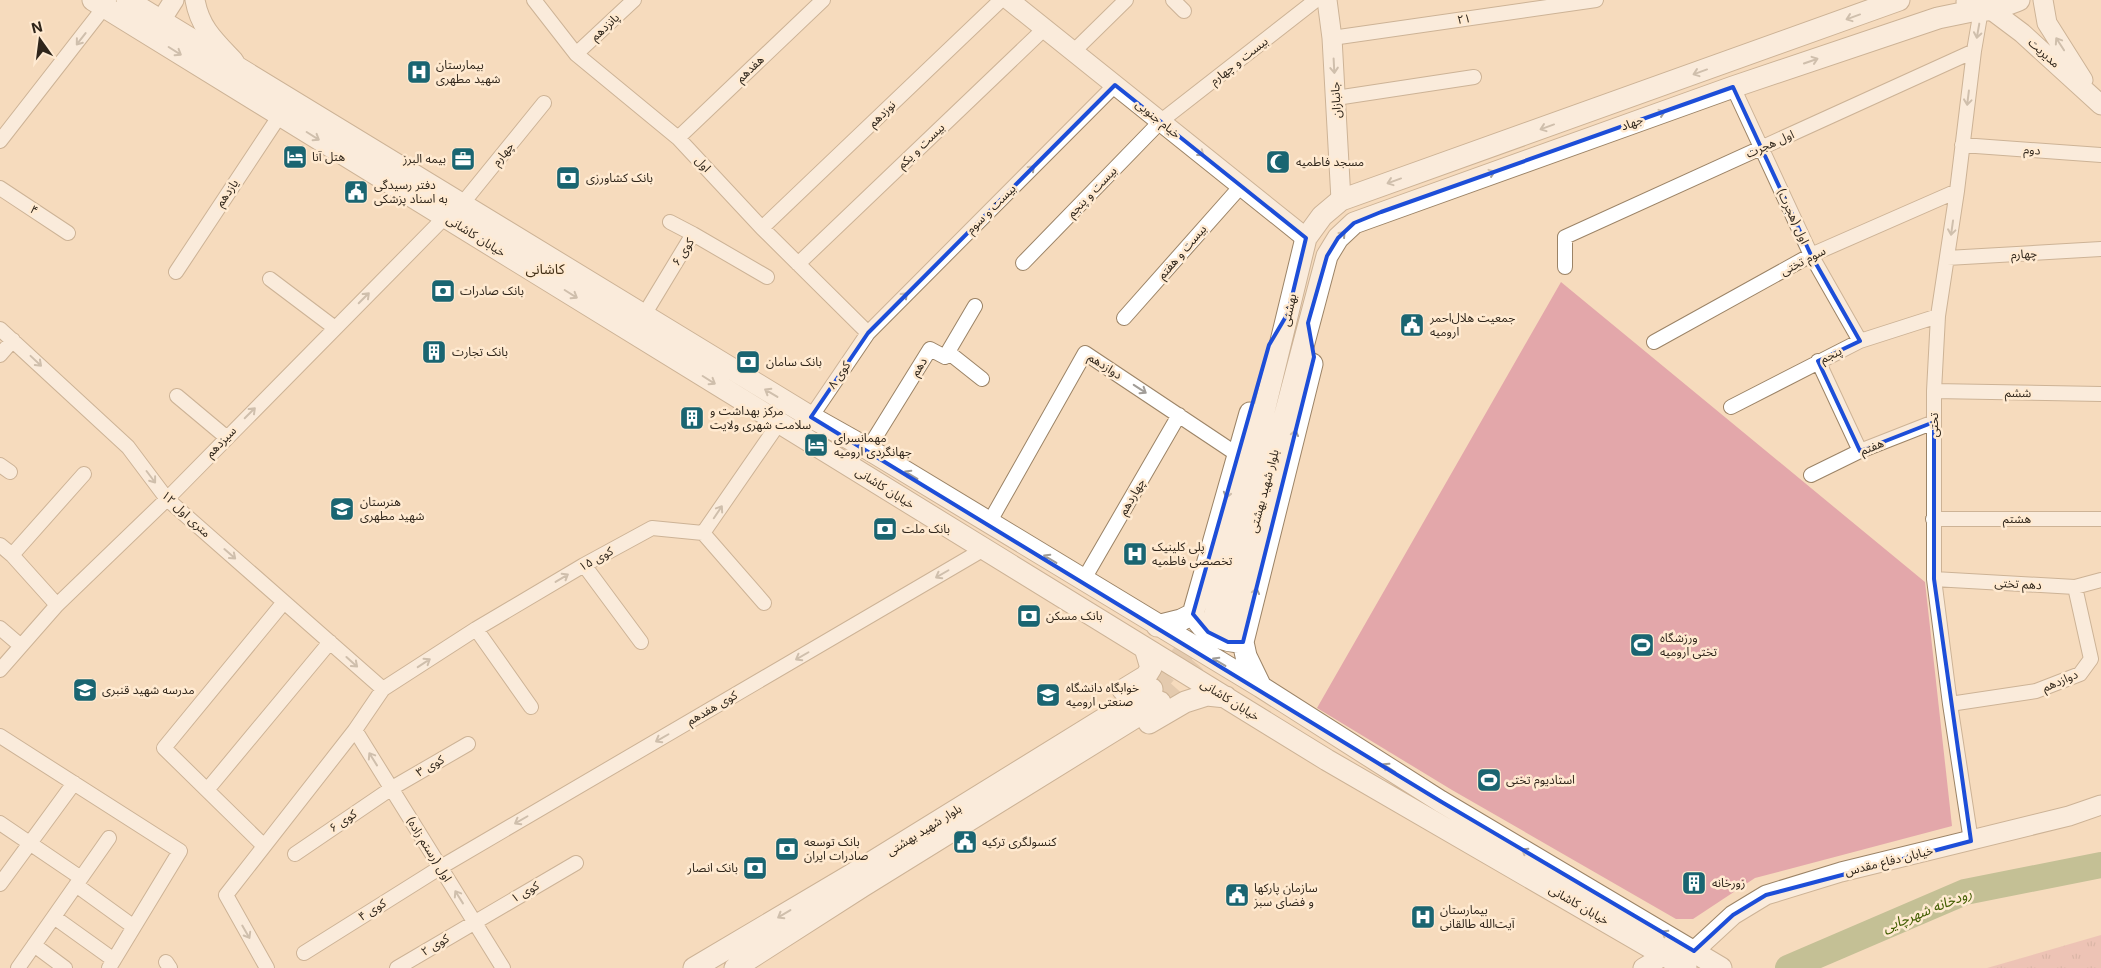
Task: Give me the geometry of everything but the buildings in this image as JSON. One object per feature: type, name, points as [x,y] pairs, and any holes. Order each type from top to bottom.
[{"type":"main road","points":[[156,28],[174,0]]},
{"type":"main road","points":[[195,0],[197,12],[207,32],[243,71]]},
{"type":"main road","name":"خیام جنوبی","points":[[1009,0],[1306,238]]},
{"type":"main road","name":"جانبازان","points":[[1327,0],[1332,38],[1341,200]]},
{"type":"main road","name":"جهاد","points":[[1299,267],[1306,238],[1322,216],[1341,200],[1898,0]]},
{"type":"main road","name":"جهاد","points":[[1319,280],[1327,256],[1338,238],[1354,223],[1733,87],[1940,9],[1978,7],[2019,0]]},
{"type":"main road","name":"مدیریت","points":[[2043,0],[2047,23],[2099,102]]},
{"type":"main road","name":"خیابان کاشانی","points":[[102,3],[137,9],[156,28],[280,115],[1328,760],[1693,961]]},
{"type":"main road","name":"مدیریت","points":[[1978,7],[2022,33],[2099,102]]},
{"type":"main road","name":"خیابان کاشانی","points":[[156,28],[243,71],[811,417],[868,449],[1084,579],[1157,626],[1261,687],[1693,961]]},
{"type":"main road","name":"بهشتی","points":[[1289,355],[1288,313],[1299,267]]},
{"type":"main road","name":"بهشتی","points":[[1289,355],[1308,323],[1319,280]]},
{"type":"main road","points":[[1243,642],[1228,642],[1208,632],[1193,614],[1269,345],[1288,313]]},
{"type":"main road","points":[[1261,687],[1246,656],[1243,642],[1314,356],[1308,323]]},
{"type":"main road","name":"بلوار شهید بهشتی","points":[[1221,622],[1289,355]]},
{"type":"main road","points":[[1157,626],[1181,620],[1193,614]]},
{"type":"main road","points":[[1145,648],[1151,663],[1157,694]]},
{"type":"main road","points":[[828,898],[846,861],[1157,694],[1185,702],[1207,695],[1227,697]]},
{"type":"main road","name":"بلوار شهید بهشتی","points":[[694,968],[828,898],[1157,694]]},
{"type":"main road","name":"خیابان دفاع مقدس","points":[[1643,968],[1693,961],[1734,914],[1766,895],[1841,872],[2069,816],[2101,805]]},
{"type":"main road","name":"بلوار شهید بهشتی","points":[[735,968],[828,898]]},
{"type":"street","name":"اول","points":[[534,0],[576,54],[678,138],[762,228],[868,333]]},
{"type":"street","name":"پانزدهم","points":[[576,54],[634,0]]},
{"type":"street","name":"هفدهم","points":[[678,138],[823,0]]},
{"type":"street","name":"نوزدهم","points":[[762,228],[1001,0]]},
{"type":"street","points":[[1073,52],[1126,0]]},
{"type":"street","points":[[1173,0],[1184,11]]},
{"type":"street","name":"بیست و چهارم","points":[[1161,121],[1316,0]]},
{"type":"street","name":"۲۱","points":[[1332,38],[1596,0]]},
{"type":"street","points":[[0,141],[102,3]]},
{"type":"street","name":"تختی","points":[[1971,841],[1950,704],[1934,579],[1934,391],[1938,316],[1957,190],[1978,7]]},
{"type":"street","name":"بیست و یکم","points":[[798,264],[1044,29]]},
{"type":"street","name":"اول هجرت","points":[[1565,267],[1565,237],[1974,51]]},
{"type":"street","points":[[1336,98],[1474,77]]},
{"type":"street","name":"بیست و سوم","points":[[868,333],[1115,85]]},
{"type":"street","name":"اول (هجرت)","points":[[1733,87],[1812,255],[1860,341]]},
{"type":"street","name":"چهارم","points":[[462,204],[544,104]]},
{"type":"street","name":"یازدهم","points":[[176,272],[280,115]]},
{"type":"street","name":"بیست و پنجم","points":[[1023,263],[1161,121]]},
{"type":"street","name":"دوم","points":[[1962,145],[2101,155]]},
{"type":"street","name":"بیست و هفتم","points":[[1124,318],[1241,186]]},
{"type":"street","name":"۴","points":[[0,188],[68,233]]},
{"type":"street","name":"سوم تختی","points":[[1654,342],[1812,255],[1957,190]]},
{"type":"street","name":"سیزدهم","points":[[0,670],[57,605],[167,499],[226,437],[445,217]]},
{"type":"street","points":[[670,222],[693,234]]},
{"type":"street","name":"کوی ۶","points":[[644,315],[693,234],[767,277]]},
{"type":"street","name":"چهارم","points":[[1948,258],[2101,249]]},
{"type":"street","points":[[270,279],[335,328]]},
{"type":"street","points":[[975,306],[948,352],[982,379]]},
{"type":"street","name":"پنجم","points":[[1730,407],[1860,341],[1938,316]]},
{"type":"street","name":"۱۲ متری اول","points":[[0,329],[128,447],[167,499],[383,689]]},
{"type":"street","name":"کوی ۸","points":[[811,417],[868,333]]},
{"type":"street","points":[[0,355],[13,340]]},
{"type":"street","name":"دهم","points":[[868,449],[930,349],[945,357],[948,352]]},
{"type":"street","name":"دوازدهم","points":[[989,523],[1085,353],[1238,455]]},
{"type":"street","points":[[1818,361],[1860,451]]},
{"type":"street","name":"ششم","points":[[1934,391],[2101,394]]},
{"type":"street","points":[[176,396],[226,437]]},
{"type":"street","name":"چهاردهم","points":[[1084,579],[1179,415]]},
{"type":"street","name":"هفتم","points":[[1811,475],[1860,451],[1934,422]]},
{"type":"street","points":[[764,603],[703,533],[779,423]]},
{"type":"street","points":[[12,554],[84,474]]},
{"type":"street","name":"هشتم","points":[[1933,519],[2101,519]]},
{"type":"street","name":"کوی ۱۵","points":[[383,689],[476,629],[584,565],[652,528],[703,533]]},
{"type":"street","points":[[0,545],[12,554],[57,605]]},
{"type":"street","name":"کوی هفدهم","points":[[440,867],[984,549]]},
{"type":"street","points":[[584,565],[642,642]]},
{"type":"street","name":"دهم تختی","points":[[1934,579],[2075,587],[2101,580]]},
{"type":"street","name":"دوازدهم","points":[[1950,704],[2036,691],[2080,674],[2091,658],[2075,587]]},
{"type":"street","points":[[264,846],[164,748],[284,602]]},
{"type":"street","points":[[0,628],[21,646]]},
{"type":"street","points":[[476,629],[531,707]]},
{"type":"street","points":[[207,790],[330,642]]},
{"type":"street","points":[[267,968],[226,895],[355,730],[383,689]]},
{"type":"street","name":"اول (رستم زاده)","points":[[355,730],[503,968]]},
{"type":"street","points":[[2,743],[74,783],[180,851],[111,964],[54,917]]},
{"type":"street","name":"کوی ۳","points":[[392,788],[468,744]]},
{"type":"street","points":[[0,884],[74,783]]},
{"type":"street","name":"کوی ۶","points":[[295,854],[392,788]]},
{"type":"street","points":[[0,823],[30,844],[134,926]]},
{"type":"street","points":[[18,968],[109,838]]},
{"type":"street","name":"کوی ۱","points":[[474,921],[576,863]]},
{"type":"street","name":"کوی ۴","points":[[304,953],[440,867]]},
{"type":"street","name":"کوی ۲","points":[[397,968],[474,921]]},
{"type":"street","points":[[34,945],[65,968]]},
{"type":"highlighted area","points":[[1115,85],[1306,238],[1288,313],[1269,345],[1193,614],[1208,632],[1228,642],[1243,642],[1314,357],[1308,323],[1327,256],[1338,238],[1354,223],[1381,212],[1733,87],[1811,255],[1860,341],[1818,361],[1860,451],[1934,422],[1934,579],[1971,841],[1766,895],[1733,915],[1694,951],[1440,801],[811,417],[868,333]]},
{"type":"green space","name":"ورزشگاه تختی ارومیه","points":[[1561,282],[1925,582],[1952,826],[1755,878],[1693,919],[1676,919],[1452,790],[1317,708]]},
{"type":"green space","points":[[2101,935],[2101,968],[1987,968]]},
{"type":"waterway","name":"رودخانه شهرچایی","points":[[1788,968],[1965,892],[2101,865]]},
{"type":"tunnel","points":[[1152,689],[1202,632]]},
{"type":"tunnel","points":[[1160,702],[1216,639]]},
{"type":"place","name":"بیمارستان شهید مطهری","points":[[419,72]]},
{"type":"place","name":"هتل آنا","points":[[295,157]]},
{"type":"place","name":"بیمه البرز","points":[[463,159]]},
{"type":"place","name":"مسجد فاطمیه","points":[[1278,162]]},
{"type":"place","name":"بانک کشاورزی","points":[[568,178]]},
{"type":"place","name":"دفتر رسیدگی به اسناد پزشکی","points":[[356,192]]},
{"type":"place","name":"بانک صادرات","points":[[443,291]]},
{"type":"place","name":"جمعیت هلال‌احمر ارومیه","points":[[1412,325]]},
{"type":"place","name":"بانک تجارت","points":[[434,352]]},
{"type":"place","name":"بانک سامان","points":[[748,362]]},
{"type":"place","name":"مرکز بهداشت و سلامت شهری ولایت","points":[[692,418]]},
{"type":"place","name":"مهمانسرای جهانگردى ارومیه","points":[[816,445]]},
{"type":"place","name":"هنرستان شهید مطهری","points":[[342,509]]},
{"type":"place","name":"بانک ملت","points":[[885,529]]},
{"type":"place","name":"پلی کلینیک تخصصی فاطمیه","points":[[1135,554]]},
{"type":"place","name":"بانک مسکن","points":[[1029,616]]},
{"type":"place","name":"ورزشگاه تختی ارومیه","points":[[1642,645]]},
{"type":"place","name":"مدرسه شهید قنبری","points":[[85,690]]},
{"type":"place","name":"خوابگاه دانشگاه صنعتی ارومیه","points":[[1048,695]]},
{"type":"place","name":"استادیوم تختی","points":[[1489,780]]},
{"type":"place","name":"کنسولگری ترکیه","points":[[965,842]]},
{"type":"place","name":"بانک توسعه صادرات ایران","points":[[787,849]]},
{"type":"place","name":"بانک انصار","points":[[755,868]]},
{"type":"place","name":"زورخانه","points":[[1694,883]]},
{"type":"place","name":"سازمان پارکها و فضای سبز","points":[[1237,895]]},
{"type":"place","name":"بیمارستان آیت‌الله طالقانی","points":[[1423,917]]},
{"type":"district","name":"کاشانی","points":[[545,269]]}]
